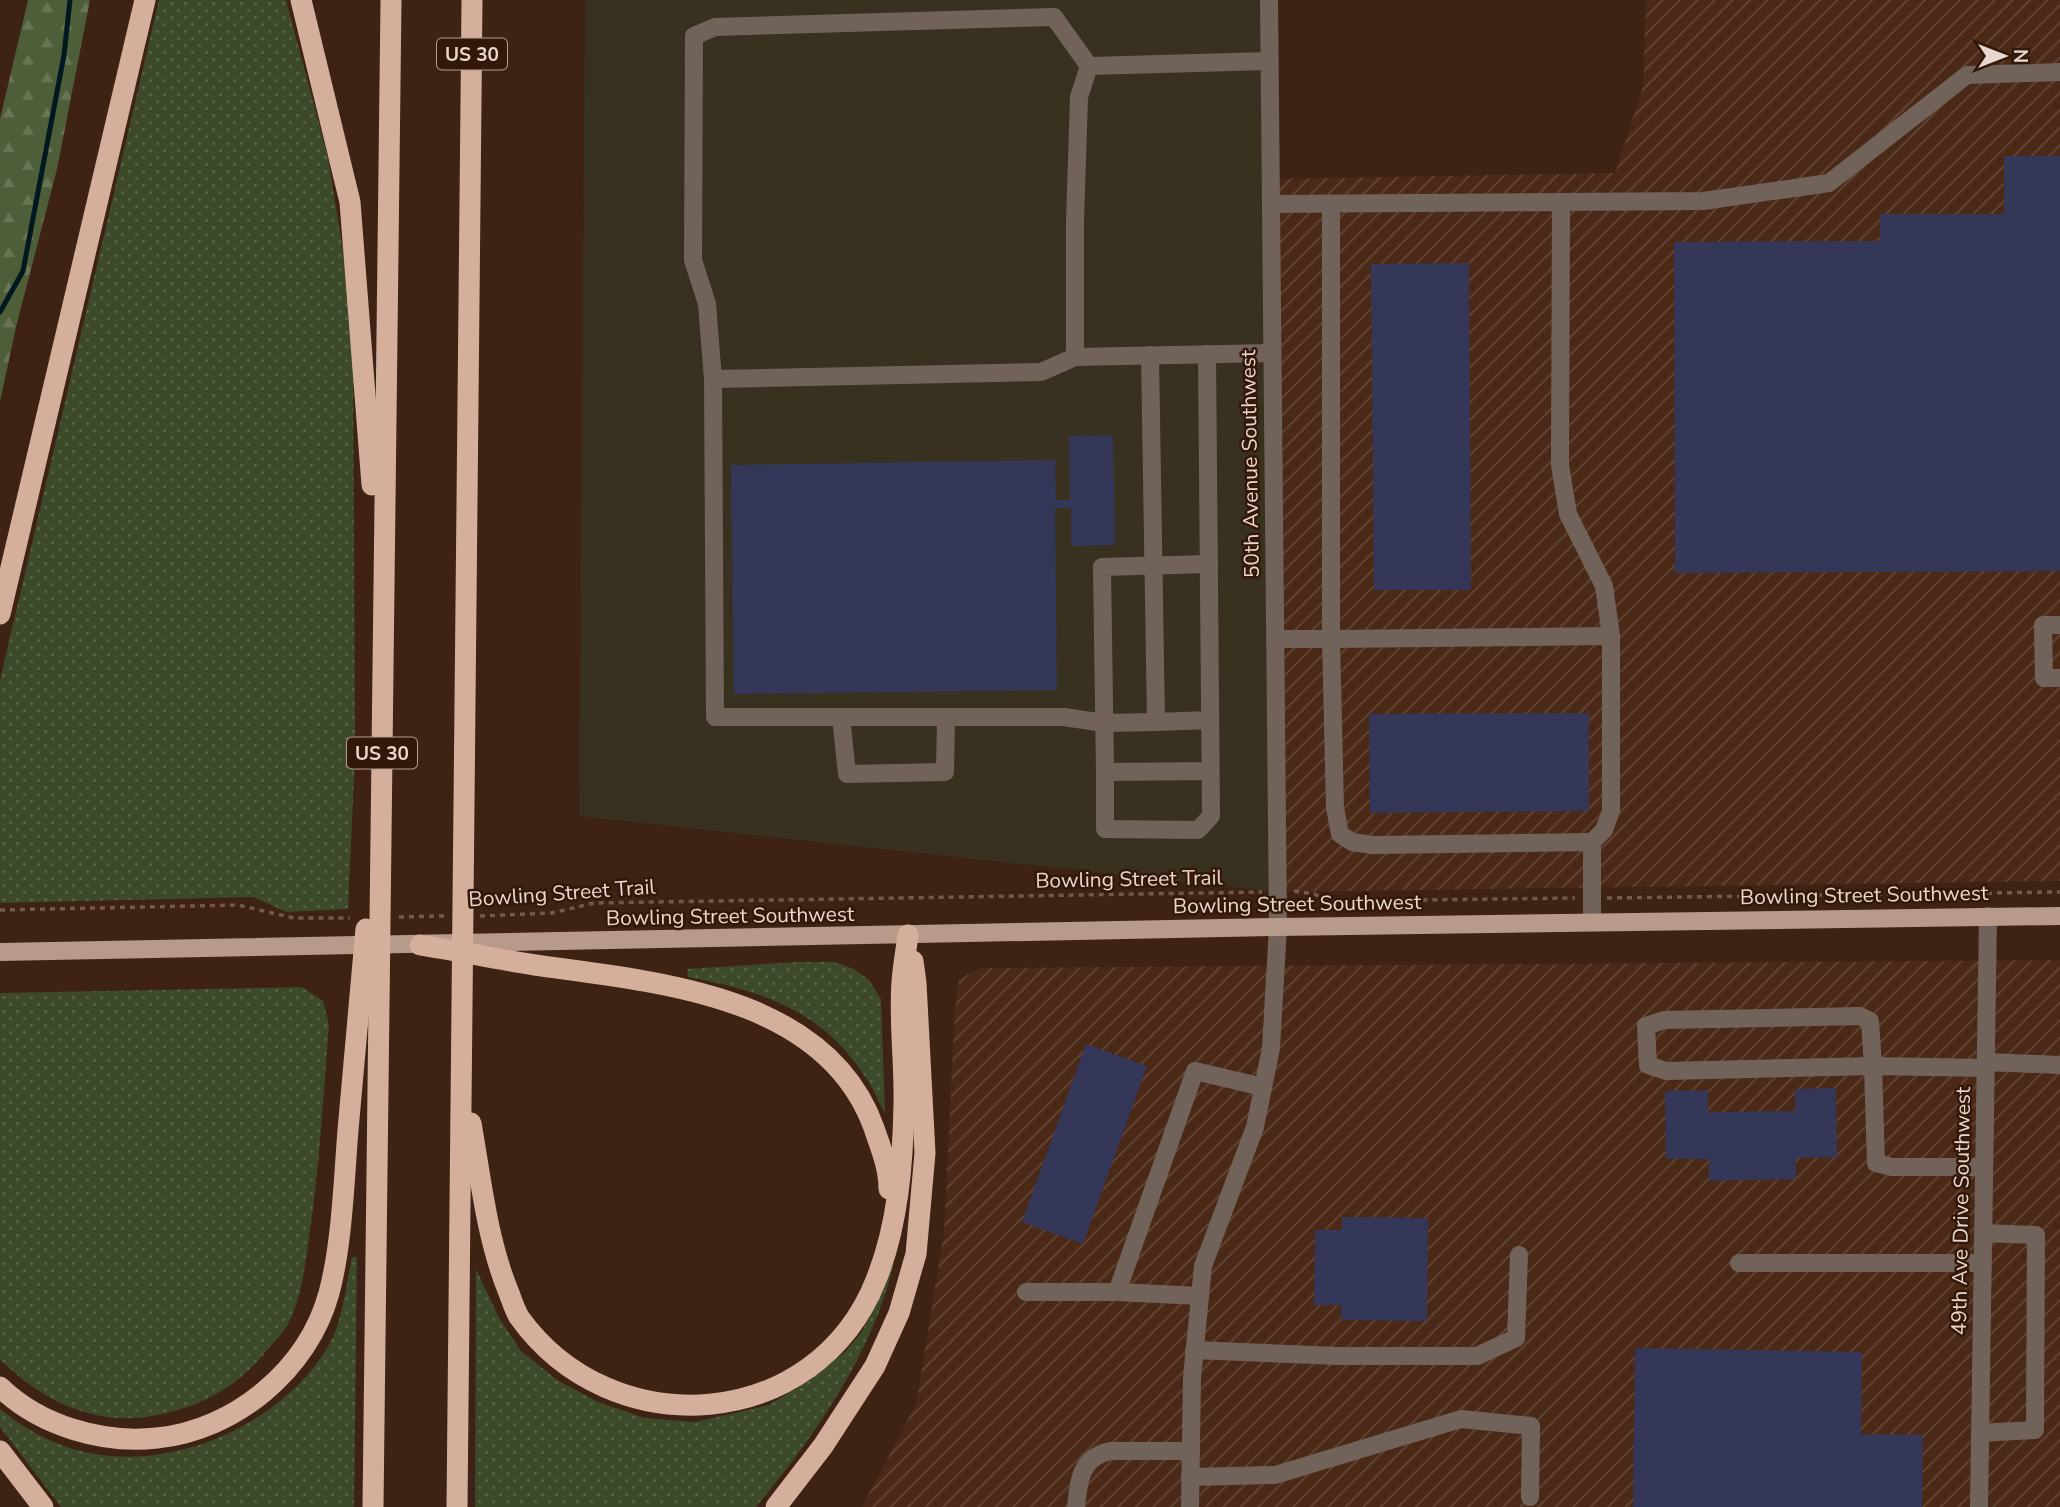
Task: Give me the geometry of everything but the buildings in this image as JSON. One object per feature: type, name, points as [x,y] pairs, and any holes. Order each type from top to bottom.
[{"type":"highway","points":[[0,614],[145,0]]},
{"type":"highway","points":[[301,0],[350,202],[383,618]]},
{"type":"highway","name":"US 30","points":[[373,1507],[391,0]]},
{"type":"highway","name":"US 30","points":[[457,1507],[472,0]]},
{"type":"highway","points":[[471,108],[482,0]]},
{"type":"highway","points":[[0,1387],[37,1413],[70,1428],[106,1438],[144,1440],[174,1436],[207,1426],[241,1410],[275,1382],[307,1345],[329,1294],[339,1231],[382,749]]},
{"type":"highway","points":[[462,1077],[497,1266],[518,1316],[555,1357],[603,1388],[636,1400],[681,1406],[727,1403],[783,1384],[812,1366],[837,1343],[860,1311],[876,1281],[899,1190],[904,1104],[902,982],[908,935]]},
{"type":"highway","points":[[776,1507],[823,1446],[875,1366],[899,1313],[916,1254],[925,1153],[916,983],[908,935]]},
{"type":"highway","points":[[420,945],[624,977],[738,1004],[777,1021],[809,1040],[837,1064],[870,1115],[889,1171],[886,1247]]},
{"type":"highway","points":[[0,1451],[43,1507]]},
{"type":"main road","name":"Bowling Street Southwest","points":[[0,952],[1278,927],[2060,916]]},
{"type":"street","name":"50th Avenue Southwest","points":[[1190,1507],[1194,1350],[1203,1266],[1255,1127],[1271,1048],[1278,927],[1269,0]]},
{"type":"street","points":[[1089,66],[1054,17],[715,27],[694,36],[693,260],[707,304],[712,379],[715,717],[1064,718],[1104,723],[1210,720]]},
{"type":"street","points":[[1089,66],[1269,61]]},
{"type":"street","points":[[1075,357],[1079,97],[1089,66]]},
{"type":"street","points":[[1271,204],[1703,201],[1829,183],[1967,75],[2060,72]]},
{"type":"street","points":[[1331,204],[1335,808],[1340,834],[1352,842],[1373,845],[1592,842],[1604,830],[1611,811],[1611,636],[1604,586],[1568,514],[1560,465],[1561,202]]},
{"type":"street","points":[[712,379],[1041,372],[1075,357],[1272,353]]},
{"type":"street","points":[[1207,354],[1209,564],[1210,771],[1211,816],[1198,830],[1105,829],[1102,567],[1209,564]]},
{"type":"street","points":[[1150,355],[1156,722]]},
{"type":"street","points":[[2060,625],[2043,625],[2043,678],[2060,678]]},
{"type":"street","points":[[1275,639],[1611,636]]},
{"type":"street","points":[[841,717],[847,774],[945,772],[946,717]]},
{"type":"street","points":[[1105,772],[1210,771]]},
{"type":"street","points":[[1592,842],[1592,922]]},
{"type":"street","name":"49th Ave Drive Southwest","points":[[1979,1507],[1989,916]]},
{"type":"street","points":[[1984,1167],[1892,1167],[1876,1163],[1873,1066],[1870,1021],[1860,1016],[1664,1020],[1646,1026],[1648,1065],[1666,1071],[1873,1066],[2060,1065]]},
{"type":"street","points":[[1117,1292],[1195,1070],[1263,1087]]},
{"type":"street","points":[[1980,1433],[2035,1430],[2036,1235],[1983,1233]]},
{"type":"street","points":[[1194,1350],[1338,1356],[1477,1356],[1516,1338],[1519,1255]]},
{"type":"street","points":[[1740,1262],[1983,1263]]},
{"type":"street","points":[[1027,1292],[1200,1296]]},
{"type":"street","points":[[1190,1477],[1275,1475],[1461,1419],[1531,1426],[1530,1497]]},
{"type":"street","points":[[1076,1507],[1079,1479],[1088,1462],[1098,1453],[1191,1451]]},
{"type":"path","points":[[1297,891],[1331,901],[2060,892]]},
{"type":"path","name":"Bowling Street Trail","points":[[468,916],[536,915],[562,912],[594,903],[1254,892]]},
{"type":"path","points":[[0,911],[238,905],[294,918],[359,918]]},
{"type":"path","name":"Bowling Street Trail","points":[[386,917],[454,916]]},
{"type":"shaded area","points":[[585,0],[1269,0],[1277,892],[579,816]]},
{"type":"shaded area","points":[[1646,0],[2060,0],[2060,881],[1277,892],[1270,179],[1615,173],[1643,87]]},
{"type":"shaded area","points":[[2060,960],[2060,1507],[862,1507],[916,1404],[944,1232],[955,1008],[959,979],[981,968]]},
{"type":"green space","points":[[28,0],[90,0],[57,169],[16,327],[0,402],[0,119]]},
{"type":"green space","points":[[159,0],[286,0],[328,158],[346,269],[353,358],[355,756],[348,909],[287,912],[253,897],[0,903],[0,680]]},
{"type":"green space","points":[[834,962],[854,969],[869,980],[881,999],[885,1113],[867,1079],[847,1052],[808,1019],[764,997],[688,977],[687,969]]},
{"type":"green space","points":[[302,987],[323,1001],[329,1025],[313,1211],[297,1303],[286,1327],[256,1362],[232,1384],[205,1400],[174,1411],[135,1418],[113,1418],[71,1408],[33,1387],[0,1359],[0,993]]},
{"type":"green space","points":[[352,1257],[357,1257],[354,1507],[61,1507],[0,1427],[0,1409],[47,1439],[100,1455],[138,1456],[176,1451],[213,1440],[248,1423],[280,1401],[307,1375],[334,1335]]},
{"type":"green space","points":[[894,1262],[885,1295],[857,1361],[820,1422],[756,1507],[475,1507],[476,1269],[498,1316],[520,1350],[557,1380],[598,1402],[645,1418],[695,1422],[769,1405],[810,1380],[846,1351],[863,1330]]},
{"type":"waterway","points":[[0,312],[23,271],[64,55],[70,0]]}]
